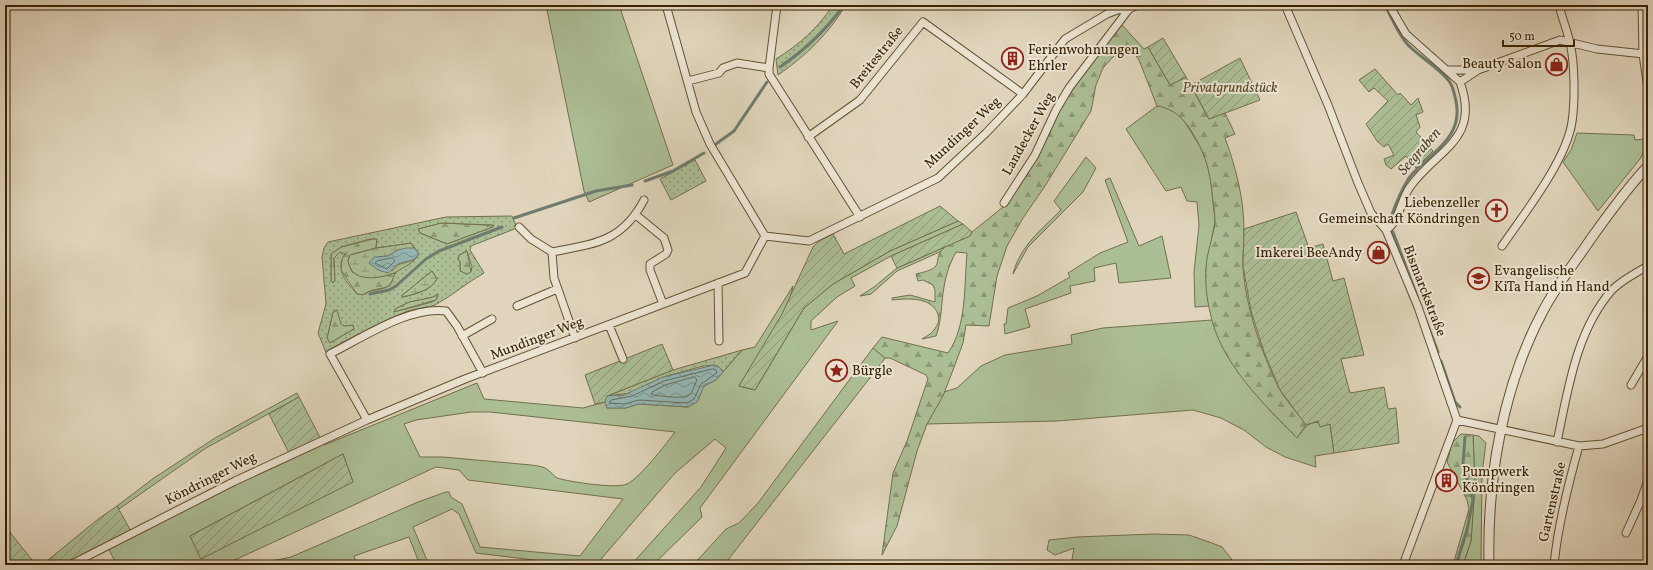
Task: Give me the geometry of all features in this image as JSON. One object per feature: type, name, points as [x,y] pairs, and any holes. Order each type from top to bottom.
[{"type":"street","points":[[666,5],[696,112],[710,144],[765,236]]},
{"type":"street","points":[[777,5],[769,68],[770,74],[808,137],[860,217]]},
{"type":"street","name":"Landecker Weg","points":[[1004,203],[1035,155],[1056,110],[1069,88],[1129,9],[1138,5]]},
{"type":"street","name":"Bismarckstraße","points":[[1285,5],[1328,105],[1358,184],[1371,212],[1386,230],[1418,307],[1456,420]]},
{"type":"street","points":[[1386,230],[1391,227],[1409,188],[1440,157],[1461,130],[1466,120],[1464,92],[1460,82],[1406,34],[1389,5]]},
{"type":"street","points":[[1502,246],[1543,186],[1566,142],[1572,123],[1574,90],[1571,44],[1559,5]]},
{"type":"street","points":[[1643,5],[1644,54],[1648,82]]},
{"type":"street","name":"Mundinger Weg","points":[[367,420],[483,373],[745,273],[765,236],[809,241],[938,178],[986,134],[1023,94],[1065,39],[1107,14],[1117,10],[1129,9]]},
{"type":"street","name":"Breitestraße","points":[[808,137],[860,100],[923,22],[1023,94]]},
{"type":"street","points":[[1460,82],[1478,70],[1560,40],[1571,44],[1597,49],[1644,54]]},
{"type":"street","points":[[688,81],[719,73],[723,68],[737,63],[769,68]]},
{"type":"street","points":[[1447,70],[1478,70]]},
{"type":"street","points":[[1489,565],[1491,491],[1500,430],[1519,365],[1542,313],[1560,282],[1608,215],[1648,166]]},
{"type":"street","points":[[519,227],[531,239],[552,252],[596,244],[624,228],[636,215],[644,200]]},
{"type":"street","points":[[636,215],[664,238],[668,250],[666,254],[650,264],[650,270],[663,304]]},
{"type":"street","points":[[552,252],[554,278],[575,338]]},
{"type":"street","points":[[1557,442],[1568,390],[1579,352],[1594,314],[1613,289],[1648,266]]},
{"type":"street","points":[[718,283],[719,341]]},
{"type":"street","points":[[517,306],[557,289]]},
{"type":"street","points":[[367,420],[330,354],[398,320],[434,309],[446,311],[483,373]]},
{"type":"street","points":[[462,336],[492,318]]},
{"type":"street","points":[[609,325],[624,359]]},
{"type":"street","points":[[1631,385],[1648,356]]},
{"type":"street","name":"Köndringer Weg","points":[[70,565],[235,481],[367,420]]},
{"type":"street","points":[[1403,565],[1456,420]]},
{"type":"street","name":"Gartenstraße","points":[[1456,420],[1579,446],[1603,444],[1648,428]]},
{"type":"street","name":"Gartenstraße","points":[[1554,565],[1557,534],[1579,446]]},
{"type":"street","points":[[1626,533],[1641,500],[1648,480]]},
{"type":"green space","points":[[546,5],[619,5],[673,165],[589,202],[584,191]]},
{"type":"green space","points":[[833,5],[846,5],[824,35],[808,52],[778,75],[776,59],[808,35]]},
{"type":"green space","points":[[1121,24],[1144,49],[1148,47],[1170,85],[1186,77],[1209,119],[1225,113],[1235,134],[1225,138],[1236,172],[1243,207],[1243,267],[1247,298],[1260,345],[1272,374],[1285,398],[1306,425],[1297,438],[1270,411],[1244,381],[1223,348],[1215,331],[1206,291],[1206,264],[1215,222],[1211,182],[1207,165],[1192,132],[1178,115],[1168,109],[1157,106],[1139,60],[1130,47],[1122,47],[1103,68],[1096,85],[1091,111],[1045,186],[1023,218],[1007,246],[997,276],[989,326],[966,325],[963,343],[943,396],[927,424],[917,451],[897,526],[882,555],[893,473],[907,441],[928,379],[926,375],[890,358],[885,358],[873,348],[882,337],[948,353],[959,331],[962,318],[967,253],[956,252],[950,264],[945,282],[938,330],[936,336],[922,339],[935,329],[938,323],[939,319],[937,311],[931,305],[919,300],[892,300],[892,298],[910,295],[935,302],[935,290],[933,285],[923,280],[918,281],[916,274],[933,269],[936,266],[938,256],[945,247],[970,235],[1008,203],[1036,157],[1062,103]]},
{"type":"green space","name":"Privatgrundstück","points":[[1163,38],[1186,77],[1170,85],[1148,47]]},
{"type":"green space","name":"Privatgrundstück","points":[[1240,58],[1260,100],[1209,119],[1191,85]]},
{"type":"green space","points":[[1375,69],[1398,95],[1400,93],[1411,105],[1418,98],[1423,112],[1416,115],[1420,127],[1416,132],[1433,151],[1416,168],[1406,156],[1391,169],[1386,165],[1384,159],[1394,155],[1388,144],[1384,147],[1377,141],[1366,124],[1388,101],[1374,88],[1369,92],[1359,80]]},
{"type":"green space","points":[[1157,106],[1165,107],[1181,116],[1201,148],[1210,171],[1215,221],[1206,270],[1209,306],[1195,307],[1194,272],[1199,225],[1197,202],[1187,201],[1181,187],[1166,191],[1126,129]]},
{"type":"green space","points":[[1577,133],[1634,135],[1635,140],[1646,139],[1646,146],[1640,159],[1598,211],[1563,162],[1571,150]]},
{"type":"green space","points":[[1086,157],[1096,168],[1083,192],[1028,247],[1013,274],[1016,264],[1032,239],[1061,210],[1054,201]]},
{"type":"green space","points":[[695,160],[706,181],[671,200],[660,179]]},
{"type":"green space","points":[[1110,178],[1139,246],[1162,236],[1171,278],[1119,283],[1116,263],[1094,268],[1095,281],[1070,286],[1071,293],[1025,309],[1030,327],[1005,334],[1004,324],[1006,324],[1008,308],[1037,296],[1070,277],[1068,273],[1100,253],[1128,242],[1105,180]]},
{"type":"green space","points":[[940,206],[958,221],[890,251],[833,284],[804,308],[755,390],[739,386],[782,314],[813,247],[819,241],[833,234],[844,254]]},
{"type":"green space","points":[[1296,212],[1309,248],[1323,244],[1333,281],[1344,278],[1364,355],[1341,359],[1350,393],[1384,387],[1388,409],[1396,408],[1399,443],[1334,453],[1330,424],[1320,427],[1318,421],[1306,425],[1280,390],[1264,352],[1251,311],[1243,266],[1244,229]]},
{"type":"green space","points":[[512,216],[517,228],[471,246],[470,250],[484,273],[447,298],[435,305],[408,311],[378,324],[328,350],[327,355],[318,333],[326,304],[322,257],[324,248],[328,242],[446,217]],"holes":[[[441,223],[494,225],[493,227],[447,244],[420,233],[418,229]],[[370,239],[377,239],[376,248],[411,243],[419,254],[413,261],[396,272],[389,286],[363,295],[357,294],[343,276],[341,265],[345,254],[340,252],[334,258],[335,281],[333,283],[331,280],[331,254],[341,247]],[[467,251],[472,267],[471,272],[467,274],[460,271],[460,262],[458,259],[459,255]],[[432,271],[437,279],[431,286],[418,293],[404,297],[401,296]],[[437,294],[438,296],[436,300],[432,302],[394,312],[395,309],[409,302],[433,297]],[[337,310],[341,324],[344,326],[353,325],[354,329],[330,343],[327,338],[333,312]]]},
{"type":"green space","points":[[958,221],[963,224],[891,256],[851,278],[855,286],[837,297],[811,321],[811,330],[838,321],[700,508],[702,517],[653,565],[631,565],[701,487],[726,448],[715,439],[675,473],[596,565],[575,565],[476,553],[459,514],[452,509],[413,527],[429,565],[420,565],[409,537],[354,556],[357,565],[252,565],[291,557],[418,502],[446,492],[449,492],[451,497],[462,504],[480,547],[580,556],[623,499],[468,480],[459,470],[436,467],[224,565],[117,565],[107,546],[322,441],[324,445],[477,383],[484,399],[583,408],[605,402],[607,408],[626,408],[638,404],[688,407],[697,402],[704,386],[716,380],[742,350],[755,347],[793,286],[790,298],[778,323],[739,386],[755,390],[804,308],[833,284],[890,251]],"holes":[[[471,412],[490,412],[675,432],[639,475],[627,484],[613,486],[582,483],[557,478],[546,469],[538,466],[443,457],[420,457],[404,424],[416,420]],[[343,454],[353,482],[190,536]]]},
{"type":"green space","points":[[441,223],[494,224],[493,227],[447,244],[420,233],[418,229]]},
{"type":"green space","points":[[963,224],[972,232],[970,236],[897,268],[891,256]]},
{"type":"green space","points":[[377,238],[376,248],[350,255],[348,261],[352,272],[358,275],[379,277],[395,273],[390,284],[386,287],[373,290],[363,295],[357,294],[341,270],[342,257],[334,258],[335,281],[333,283],[331,280],[331,254],[341,247]]},
{"type":"green space","points":[[411,243],[414,248],[398,250],[388,256],[378,257],[392,271],[398,265],[416,258],[404,268],[386,276],[368,278],[360,276],[353,272],[348,261],[350,255],[376,248]]},
{"type":"green space","points":[[945,247],[942,251],[897,271],[871,294],[860,296],[874,287],[897,268]]},
{"type":"green space","points":[[467,251],[471,272],[467,275],[460,271],[460,262],[458,259],[459,255]]},
{"type":"green space","points":[[432,271],[437,279],[431,286],[417,293],[403,297],[401,296]]},
{"type":"green space","points":[[437,294],[438,296],[436,300],[394,312],[395,309],[409,302],[433,297]]},
{"type":"green space","points":[[337,310],[344,326],[353,325],[354,329],[330,343],[327,338],[333,312]]},
{"type":"green space","points":[[1212,320],[1227,354],[1247,384],[1259,398],[1297,438],[1310,424],[1318,422],[1330,424],[1334,453],[1315,456],[1316,467],[1285,457],[1266,447],[1244,430],[1221,418],[1193,410],[1057,421],[927,424],[944,392],[957,388],[981,366],[1005,355],[1072,344],[1071,335],[1103,328]]},
{"type":"green space","points":[[662,344],[673,370],[607,396],[605,402],[595,404],[585,375]]},
{"type":"green space","points":[[873,348],[885,358],[724,565],[693,565],[726,529],[739,523],[758,503]]},
{"type":"green space","points":[[742,350],[723,372],[719,367],[714,365],[703,366],[663,377],[631,393],[607,396],[673,370]]},
{"type":"green space","points":[[297,393],[299,397],[206,448],[119,509],[117,506],[154,478],[215,438]]},
{"type":"green space","points":[[299,397],[322,441],[290,455],[269,414]]},
{"type":"green space","points":[[1461,434],[1473,435],[1475,485],[1471,541],[1463,565],[1453,565],[1469,509],[1467,500],[1447,462],[1452,443]]},
{"type":"green space","points":[[1473,435],[1479,436],[1486,443],[1482,473],[1481,565],[1463,565],[1471,541],[1475,485]]},
{"type":"green space","points":[[343,454],[353,482],[201,559],[190,536]]},
{"type":"green space","points":[[117,506],[132,533],[70,565],[42,565],[97,520]]},
{"type":"green space","points":[[9,531],[36,565],[8,565],[5,561],[5,534]]},
{"type":"green space","points":[[1153,534],[1189,535],[1212,543],[1222,547],[1233,561],[1232,565],[1071,565],[1074,548],[1055,555],[1047,550],[1049,540],[1077,537]]},
{"type":"water","points":[[414,248],[419,254],[412,260],[398,264],[388,273],[378,270],[369,263],[374,257],[388,256],[398,250]]},
{"type":"water","points":[[714,365],[719,367],[723,372],[716,380],[704,386],[697,402],[688,407],[638,404],[626,408],[607,408],[605,402],[607,396],[624,395],[663,377]]},
{"type":"waterway","points":[[780,67],[815,39],[844,5]]},
{"type":"waterway","name":"Seegraben","points":[[1385,5],[1404,41],[1440,71],[1449,81],[1456,101],[1457,114],[1455,126],[1450,136],[1443,145],[1409,178],[1391,217]]},
{"type":"waterway","points":[[716,144],[734,131],[767,82]]},
{"type":"waterway","points":[[645,181],[673,171],[704,153]]},
{"type":"waterway","points":[[514,218],[596,191],[632,185]]},
{"type":"waterway","points":[[370,294],[389,290],[396,286],[426,259],[439,251],[502,227]]},
{"type":"waterway","name":"Seegraben","points":[[1393,232],[1417,296]]},
{"type":"waterway","name":"Seegraben","points":[[1425,318],[1438,352]]},
{"type":"waterway","name":"Seegraben","points":[[1441,361],[1455,402],[1460,407]]},
{"type":"waterway","name":"Seegraben","points":[[1456,565],[1467,530],[1473,500],[1463,464],[1465,437]]},
{"type":"place","name":"Ferienwohnungen Ehrler","points":[[1012,58]]},
{"type":"place","name":"Beauty Salon","points":[[1557,64]]},
{"type":"place","name":"Liebenzeller Gemeinschaft Köndringen","points":[[1496,211]]},
{"type":"place","name":"Imkerei BeeAndy","points":[[1378,253]]},
{"type":"place","name":"Evangelische KiTa Hand in Hand","points":[[1479,279]]},
{"type":"place","name":"Bürgle","points":[[836,371]]},
{"type":"place","name":"Pumpwerk Köndringen","points":[[1447,480]]}]
